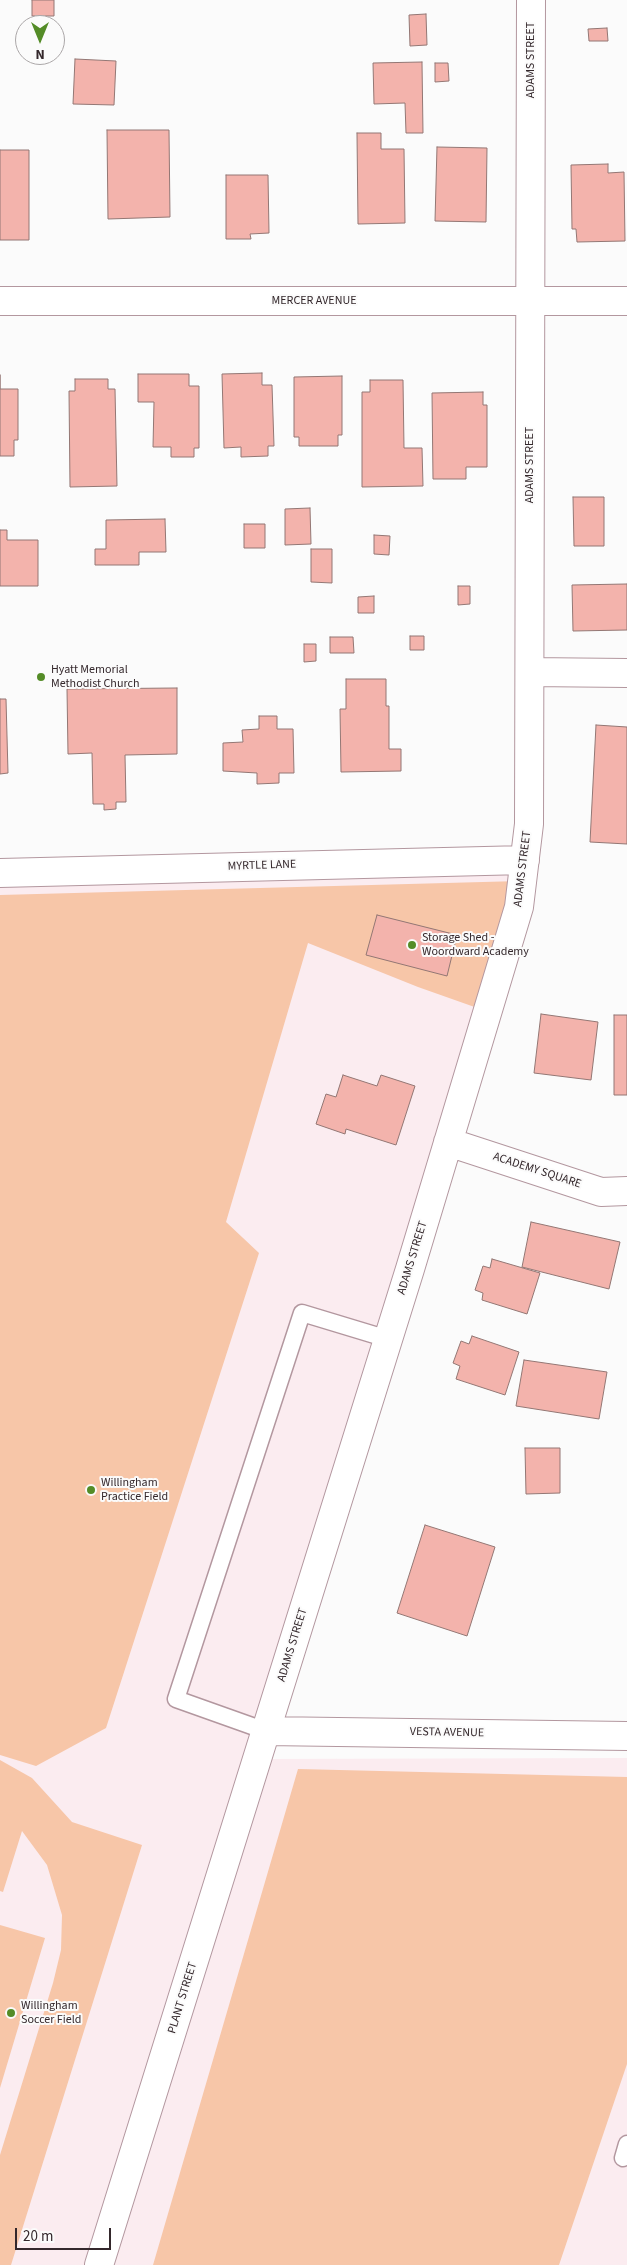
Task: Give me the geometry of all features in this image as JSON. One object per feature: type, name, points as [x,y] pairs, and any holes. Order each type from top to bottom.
[{"type":"street","name":"ADAMS STREET","points":[[266,1731],[520,907],[529,824],[531,0]]},
{"type":"street","name":"MERCER AVENUE","points":[[0,301],[627,301]]},
{"type":"street","points":[[530,672],[627,673]]},
{"type":"street","name":"MYRTLE LANE","points":[[0,873],[525,860]]},
{"type":"street","name":"ACADEMY SQUARE","points":[[448,1142],[601,1192],[627,1191]]},
{"type":"street","name":"VESTA AVENUE","points":[[266,1731],[627,1736]]},
{"type":"street","name":"PLANT STREET","points":[[99,2265],[266,1731]]},
{"type":"lane","points":[[266,1731],[176,1699],[302,1313],[388,1339]]},
{"type":"shaded area","points":[[527,857],[265,1759],[627,1758],[627,2265],[0,2265],[0,876]]},
{"type":"shaded area","name":"Willingham Practice Field","points":[[520,881],[483,1010],[418,987],[308,943],[226,1222],[259,1253],[106,1728],[36,1766],[0,1755],[0,895]]},
{"type":"shaded area","points":[[0,1760],[32,1778],[72,1822],[142,1845],[11,2265],[0,2265],[0,2155],[53,1983],[61,1950],[62,1915],[47,1865],[22,1831],[3,1892],[0,1891]]},
{"type":"shaded area","points":[[298,1769],[627,1777],[627,2064],[559,2265],[153,2265]]},
{"type":"shaded area","name":"Willingham Soccer Field","points":[[0,1925],[45,1938],[0,2088]]},
{"type":"building","points":[[32,0],[54,0],[54,15],[32,15]]},
{"type":"building","points":[[426,14],[427,45],[410,46],[409,15]]},
{"type":"building","points":[[607,28],[608,41],[589,41],[588,29]]},
{"type":"building","points":[[75,59],[116,61],[114,105],[73,104]]},
{"type":"building","points":[[422,62],[423,133],[406,133],[405,103],[374,104],[373,63]]},
{"type":"building","points":[[435,63],[448,63],[449,81],[435,82]]},
{"type":"building","points":[[107,130],[169,130],[170,217],[108,219]]},
{"type":"building","points":[[357,133],[381,133],[381,149],[404,149],[405,223],[358,224]]},
{"type":"building","points":[[437,147],[487,148],[486,222],[435,221]]},
{"type":"building","points":[[0,150],[29,150],[29,240],[0,240]]},
{"type":"building","points":[[608,164],[608,173],[624,172],[625,241],[577,242],[576,229],[572,229],[571,165]]},
{"type":"building","points":[[226,175],[268,175],[269,233],[250,234],[251,239],[226,239]]},
{"type":"building","points":[[262,373],[262,385],[272,385],[274,446],[268,446],[268,456],[241,457],[241,447],[224,448],[222,374]]},
{"type":"building","points":[[138,374],[189,374],[189,386],[199,386],[199,448],[194,448],[194,457],[171,457],[171,447],[153,447],[154,402],[138,402]]},
{"type":"building","points":[[342,376],[342,435],[338,435],[338,446],[299,446],[299,437],[294,437],[294,377]]},
{"type":"building","points":[[75,379],[108,379],[108,389],[115,389],[117,486],[70,487],[69,391],[75,391]]},
{"type":"building","points":[[370,380],[403,380],[404,448],[422,448],[423,486],[362,487],[362,392],[370,392]]},
{"type":"building","points":[[0,389],[18,389],[18,440],[14,440],[14,456],[0,456]]},
{"type":"building","points":[[483,392],[483,405],[487,405],[487,467],[466,467],[466,479],[433,479],[432,393]]},
{"type":"building","points":[[573,497],[604,497],[604,546],[574,546]]},
{"type":"building","points":[[310,508],[311,544],[285,545],[285,509]]},
{"type":"building","points":[[165,519],[166,552],[139,552],[139,565],[95,565],[95,549],[106,549],[106,520]]},
{"type":"building","points":[[244,524],[265,524],[265,548],[244,548]]},
{"type":"building","points":[[0,530],[7,530],[7,540],[38,540],[38,586],[0,586]]},
{"type":"building","points":[[374,535],[390,536],[389,555],[374,554]]},
{"type":"building","points":[[311,549],[332,549],[332,583],[311,582]]},
{"type":"building","points":[[627,584],[627,630],[573,631],[572,585]]},
{"type":"building","points":[[458,586],[470,586],[470,604],[458,605]]},
{"type":"building","points":[[374,596],[374,613],[358,613],[358,597]]},
{"type":"building","points":[[410,636],[424,636],[424,650],[410,650]]},
{"type":"building","points":[[330,637],[353,637],[354,653],[330,653]]},
{"type":"building","points":[[304,644],[316,644],[316,661],[304,662]]},
{"type":"building","points":[[346,679],[386,679],[386,706],[389,706],[389,749],[401,749],[401,771],[341,772],[340,709],[346,709]]},
{"type":"building","points":[[177,688],[177,754],[125,755],[126,802],[116,802],[116,809],[104,810],[104,804],[93,804],[92,753],[68,754],[67,689]]},
{"type":"building","points":[[0,699],[6,699],[8,773],[0,774]]},
{"type":"building","points":[[259,716],[277,716],[277,729],[293,729],[294,773],[279,773],[279,783],[257,784],[257,773],[223,771],[223,743],[243,742],[242,730],[259,729]]},
{"type":"building","points":[[596,725],[627,727],[627,844],[590,842]]},
{"type":"building","name":"Storage Shed - Woordward Academy","points":[[377,915],[457,935],[447,976],[366,955]]},
{"type":"building","points":[[541,1014],[598,1022],[591,1080],[534,1073]]},
{"type":"building","points":[[614,1015],[627,1015],[627,1095],[614,1095]]},
{"type":"building","points":[[343,1075],[377,1086],[381,1075],[415,1086],[396,1145],[346,1129],[345,1134],[316,1124],[326,1094],[336,1097]]},
{"type":"building","points":[[531,1222],[620,1242],[609,1289],[522,1267]]},
{"type":"building","points":[[492,1259],[540,1273],[527,1314],[482,1300],[483,1293],[475,1290],[483,1266],[490,1268]]},
{"type":"building","points":[[472,1336],[519,1352],[505,1395],[456,1379],[460,1366],[453,1363],[461,1341],[469,1344]]},
{"type":"building","points":[[524,1360],[607,1372],[599,1419],[516,1406]]},
{"type":"building","points":[[525,1448],[560,1448],[560,1493],[526,1494]]},
{"type":"building","points":[[425,1525],[495,1547],[467,1636],[397,1613]]},
{"type":"place","name":"Hyatt Memorial Methodist Church","points":[[41,677]]},
{"type":"place","name":"Storage Shed - Woordward Academy","points":[[412,945]]},
{"type":"place","name":"Willingham Practice Field","points":[[91,1490]]},
{"type":"place","name":"Willingham Soccer Field","points":[[11,2013]]}]
